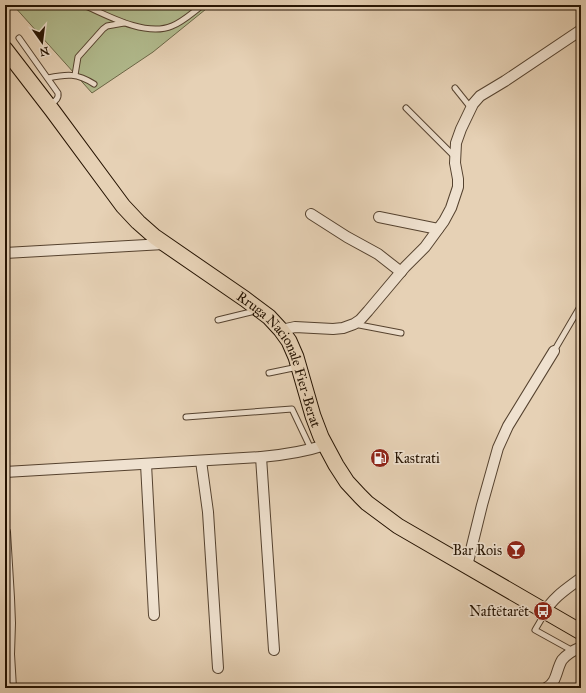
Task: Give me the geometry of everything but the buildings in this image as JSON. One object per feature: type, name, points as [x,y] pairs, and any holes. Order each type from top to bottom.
[{"type":"main road","name":"Rruga Nacionale Fier-Berat","points":[[5,49],[127,210],[138,222],[164,244],[245,299],[276,323],[292,347],[299,367],[315,422],[318,448],[336,465],[347,482],[367,503],[398,526],[581,632]]},
{"type":"street","points":[[281,330],[295,327],[338,328],[350,326],[368,311],[424,247],[438,229],[451,208],[458,187],[455,157],[456,143],[473,104],[480,96],[581,30]]},
{"type":"street","points":[[311,214],[347,237],[378,254],[401,272]]},
{"type":"street","points":[[379,217],[438,229]]},
{"type":"street","points":[[5,253],[164,244]]},
{"type":"street","points":[[467,566],[498,448],[508,426],[554,351]]},
{"type":"street","points":[[5,472],[261,457],[289,454],[318,448]]},
{"type":"street","points":[[261,457],[274,650]]},
{"type":"street","points":[[201,461],[208,512],[218,668]]},
{"type":"street","points":[[146,464],[154,615]]},
{"type":"street","points":[[5,532],[10,623],[9,654],[11,688]]},
{"type":"street","points":[[545,612],[552,600],[581,578]]},
{"type":"street","points":[[546,688],[552,684],[562,660],[577,649]]},
{"type":"lane","points":[[84,5],[125,23],[152,30],[173,26],[203,5]]},
{"type":"lane","points":[[75,76],[78,57],[103,29],[107,26],[125,23]]},
{"type":"lane","points":[[20,38],[58,93],[57,100],[49,106]]},
{"type":"lane","points":[[48,78],[64,75],[75,76],[82,77],[94,84]]},
{"type":"lane","points":[[454,88],[471,108]]},
{"type":"lane","points":[[406,108],[455,157]]},
{"type":"lane","points":[[554,351],[581,305]]},
{"type":"lane","points":[[218,320],[259,309]]},
{"type":"lane","points":[[354,324],[401,333]]},
{"type":"lane","points":[[269,373],[299,367]]},
{"type":"lane","points":[[186,417],[292,408],[318,448]]},
{"type":"lane","points":[[545,612],[535,630],[577,649]]},
{"type":"green space","points":[[13,5],[211,5],[153,52],[92,93]]},
{"type":"place","name":"Kastrati","points":[[380,458]]},
{"type":"place","name":"Bar Rois","points":[[516,550]]},
{"type":"place","name":"Naftëtarët","points":[[543,611]]}]
